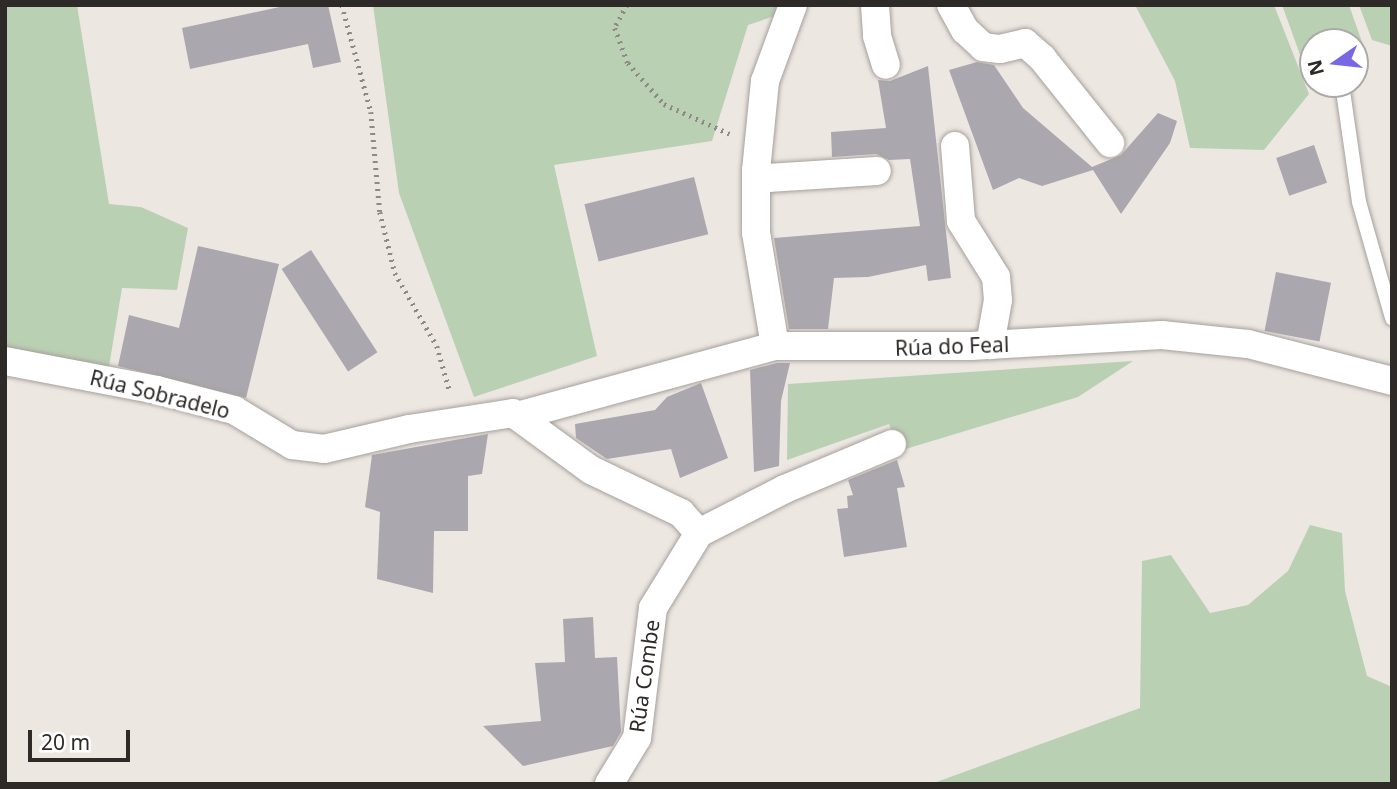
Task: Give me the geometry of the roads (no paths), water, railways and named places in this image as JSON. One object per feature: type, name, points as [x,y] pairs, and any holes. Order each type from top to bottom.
[{"type":"street","points":[[775,346],[756,232],[756,172],[765,81],[793,5]]},
{"type":"street","points":[[875,5],[877,36],[887,65]]},
{"type":"street","points":[[951,5],[965,30],[983,47],[1000,49],[1025,43],[1042,58],[1110,143]]},
{"type":"street","points":[[955,146],[961,221],[996,277],[999,300],[990,345]]},
{"type":"street","points":[[756,172],[768,178],[877,171]]},
{"type":"street","name":"Rúa do Feal","points":[[515,415],[775,346],[990,345],[1161,335],[1248,344],[1392,381]]},
{"type":"street","name":"Rúa Sobradelo","points":[[5,361],[157,390],[234,410],[292,445],[324,449],[409,429],[515,415]]},
{"type":"street","points":[[515,415],[591,470],[681,513],[699,533],[796,484],[892,444]]},
{"type":"street","name":"Rúa Combe","points":[[609,784],[637,738],[653,608],[699,533]]},
{"type":"lane","points":[[1344,98],[1359,202],[1392,318]]}]
